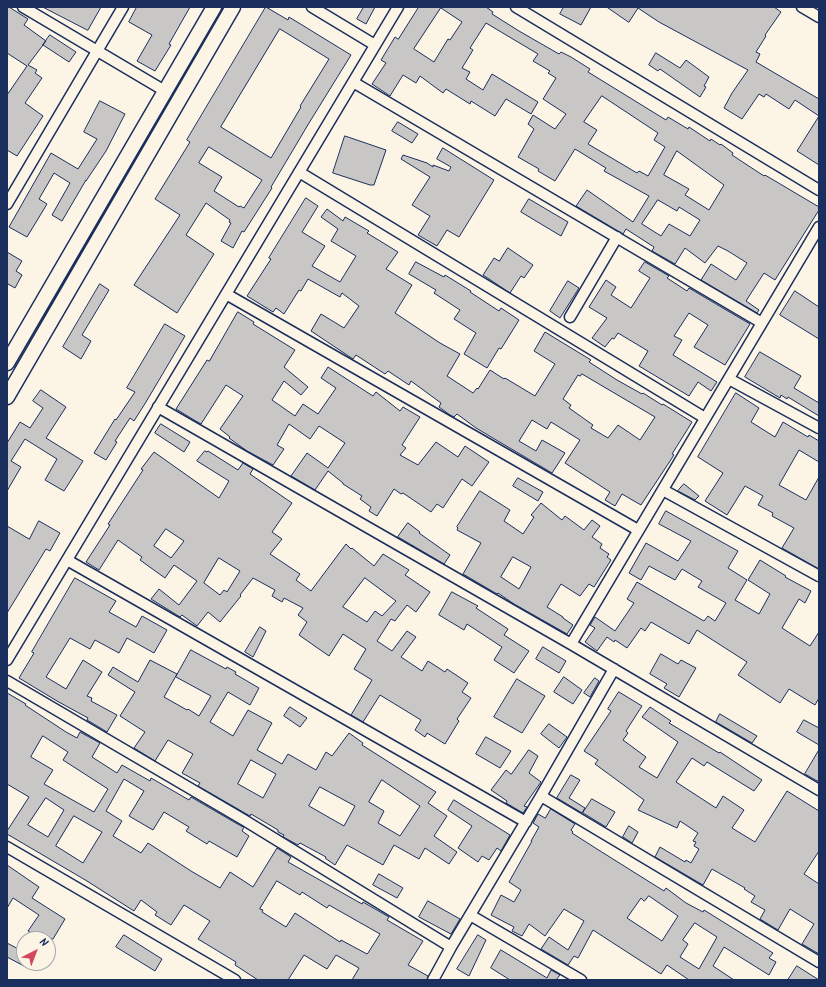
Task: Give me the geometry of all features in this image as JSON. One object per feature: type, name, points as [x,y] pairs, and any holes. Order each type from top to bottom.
[{"type":"main road","points":[[7,363],[214,7]]},
{"type":"main road","points":[[7,397],[233,7]]},
{"type":"street","points":[[23,7],[165,91]]},
{"type":"street","points":[[7,204],[123,7]]},
{"type":"street","points":[[312,7],[375,45]]},
{"type":"street","points":[[7,660],[398,7]]},
{"type":"street","points":[[516,7],[819,190]]},
{"type":"street","points":[[802,7],[819,17]]},
{"type":"street","points":[[353,82],[762,323]]},
{"type":"street","points":[[299,172],[705,418]]},
{"type":"street","points":[[571,644],[819,227]]},
{"type":"street","points":[[570,316],[617,237]]},
{"type":"street","points":[[226,294],[638,530]]},
{"type":"street","points":[[729,378],[819,428]]},
{"type":"street","points":[[158,407],[571,644],[819,790]]},
{"type":"street","points":[[663,490],[819,576]]},
{"type":"street","points":[[67,560],[526,822]]},
{"type":"street","points":[[433,980],[614,669]]},
{"type":"street","points":[[7,681],[244,820],[451,947]]},
{"type":"street","points":[[541,796],[819,962]]},
{"type":"street","points":[[7,847],[235,980]]},
{"type":"street","points":[[470,915],[581,980]]},
{"type":"building","points":[[7,7],[28,19],[24,25],[46,41],[28,65],[37,70],[35,73],[42,78],[25,103],[43,116],[17,156],[7,150],[7,95],[27,66],[7,53]]},
{"type":"building","points":[[43,7],[101,7],[88,30]]},
{"type":"building","points":[[137,7],[190,7],[169,44],[171,45],[155,71],[137,61],[152,35],[129,22]]},
{"type":"building","points":[[266,7],[288,20],[289,17],[351,55],[309,123],[271,187],[272,188],[244,232],[242,231],[233,248],[221,241],[231,223],[229,222],[230,220],[206,203],[186,235],[214,254],[177,313],[134,285],[180,215],[155,199],[190,142],[187,140]],"holes":[[[280,29],[329,59],[300,106],[301,107],[271,158],[221,127]],[[209,147],[262,180],[244,208],[239,207],[214,191],[222,177],[199,163]]]},
{"type":"building","points":[[364,7],[375,7],[366,24],[357,19]]},
{"type":"building","points":[[419,7],[486,7],[493,12],[492,14],[519,31],[559,54],[561,52],[571,57],[590,69],[588,72],[666,120],[668,117],[688,129],[689,127],[710,141],[711,139],[720,145],[721,144],[733,153],[732,155],[764,176],[765,175],[819,207],[819,210],[775,280],[764,273],[746,301],[759,310],[757,313],[701,280],[711,264],[736,280],[747,263],[728,251],[718,246],[705,263],[685,248],[675,264],[652,251],[654,247],[626,229],[623,234],[576,206],[587,190],[633,222],[649,196],[604,171],[606,168],[575,149],[555,181],[538,171],[539,169],[518,157],[534,129],[528,124],[533,115],[555,129],[566,114],[543,99],[556,78],[548,73],[550,71],[533,61],[538,54],[486,23],[470,48],[473,50],[462,68],[470,72],[466,79],[483,90],[492,74],[538,102],[531,114],[506,99],[495,116],[471,101],[470,104],[446,89],[443,93],[420,76],[416,83],[403,75],[390,96],[372,84],[386,63],[381,60],[395,37],[398,39]],"holes":[[[441,8],[462,22],[450,40],[448,39],[434,62],[414,49]],[[602,96],[658,133],[654,140],[665,147],[648,176],[639,171],[637,173],[588,144],[597,130],[584,122]],[[677,151],[724,185],[709,210],[685,195],[689,189],[664,175]],[[658,200],[677,211],[679,207],[700,220],[690,236],[669,224],[661,236],[642,224]]]},
{"type":"building","points":[[564,7],[591,7],[581,25],[560,14]]},
{"type":"building","points":[[607,7],[774,7],[781,12],[765,35],[766,36],[756,52],[760,54],[756,62],[819,99],[819,116],[795,100],[789,109],[766,94],[764,97],[759,94],[742,119],[724,108],[732,93],[748,70],[659,22],[638,8],[629,22]]},
{"type":"building","points":[[50,35],[76,52],[69,62],[43,45]]},
{"type":"building","points":[[656,53],[680,68],[686,60],[709,77],[704,86],[706,87],[700,97],[660,69],[658,71],[649,65]]},
{"type":"building","points":[[100,101],[125,114],[106,151],[86,180],[62,221],[52,215],[70,183],[54,173],[39,199],[47,204],[27,237],[9,227],[51,153],[78,169],[97,139],[84,132]]},
{"type":"building","points":[[819,116],[819,165],[797,151]]},
{"type":"building","points":[[398,122],[418,134],[412,143],[392,131]]},
{"type":"building","points":[[345,136],[386,150],[374,185],[333,173]]},
{"type":"building","points":[[443,148],[494,180],[459,237],[447,230],[437,246],[418,235],[430,216],[412,205],[430,177],[401,159],[403,155],[427,163],[433,167],[433,165],[449,171],[451,167],[437,159]]},
{"type":"building","points":[[306,198],[318,206],[302,232],[325,246],[312,266],[340,282],[356,256],[331,241],[338,229],[321,217],[327,209],[343,221],[345,217],[369,231],[367,233],[398,252],[386,269],[412,285],[395,313],[440,343],[460,354],[447,376],[473,393],[477,388],[478,389],[490,370],[535,396],[555,364],[534,351],[545,332],[591,360],[589,362],[617,380],[642,394],[643,393],[662,405],[663,404],[692,422],[672,454],[674,455],[641,505],[622,494],[615,506],[605,500],[610,492],[565,463],[580,440],[551,422],[547,429],[532,420],[519,441],[536,451],[542,440],[565,453],[552,473],[476,428],[457,414],[454,417],[450,415],[439,407],[441,403],[411,381],[409,385],[388,371],[385,374],[356,355],[353,359],[311,331],[321,314],[344,328],[359,306],[342,293],[340,297],[308,279],[301,291],[299,290],[284,314],[276,308],[273,312],[247,296],[271,259],[269,258]],"holes":[[[582,374],[655,417],[640,440],[618,425],[608,438],[591,428],[593,425],[569,408],[571,405],[563,399],[578,375],[580,376]]]},
{"type":"building","points":[[529,199],[568,222],[561,236],[521,212]]},
{"type":"building","points":[[508,248],[533,265],[524,278],[521,276],[510,293],[483,275],[494,258],[499,261]]},
{"type":"building","points":[[7,252],[22,261],[16,271],[22,275],[15,288],[8,284],[7,286]]},
{"type":"building","points":[[416,262],[444,277],[445,275],[499,311],[501,308],[519,320],[487,368],[464,354],[476,333],[454,319],[460,310],[434,293],[436,290],[409,274]]},
{"type":"building","points":[[645,262],[669,276],[667,278],[687,291],[689,288],[750,324],[725,365],[694,347],[708,325],[689,313],[674,336],[682,340],[673,355],[717,382],[711,391],[698,382],[689,396],[639,366],[648,351],[618,333],[605,347],[592,338],[607,318],[589,307],[606,280],[616,287],[611,295],[631,308],[650,278],[639,271]]},
{"type":"building","points":[[568,281],[579,288],[560,318],[550,311]]},
{"type":"building","points":[[100,284],[109,290],[82,335],[91,341],[81,359],[63,347]]},
{"type":"building","points":[[795,291],[819,307],[819,339],[780,315]]},
{"type":"building","points":[[238,312],[254,322],[253,324],[295,350],[284,367],[308,387],[301,395],[284,381],[272,400],[295,416],[303,404],[318,414],[336,388],[321,378],[328,367],[373,396],[376,392],[400,411],[403,407],[420,417],[402,445],[406,448],[400,455],[418,465],[436,442],[458,457],[465,446],[489,462],[472,486],[462,479],[443,508],[437,504],[431,512],[403,493],[401,494],[394,489],[377,516],[369,511],[371,507],[360,499],[362,496],[343,484],[328,471],[315,490],[291,476],[307,453],[328,468],[345,443],[319,426],[310,439],[289,424],[277,445],[284,449],[273,465],[247,451],[229,438],[230,437],[220,429],[243,396],[226,385],[201,424],[194,420],[176,409],[207,360],[209,361]]},
{"type":"building","points":[[165,324],[185,336],[134,421],[130,418],[115,441],[117,442],[106,460],[94,453],[115,419],[116,420],[135,392],[127,388]]},
{"type":"building","points":[[760,352],[801,376],[794,388],[819,403],[819,416],[788,397],[787,399],[781,395],[780,398],[745,377]]},
{"type":"building","points":[[41,390],[66,407],[46,438],[83,461],[64,491],[45,480],[57,459],[25,439],[11,461],[21,467],[7,491],[7,443],[20,422],[30,428],[43,408],[33,401]]},
{"type":"building","points":[[736,393],[759,408],[751,422],[775,437],[783,422],[808,437],[809,435],[819,441],[819,462],[799,450],[779,485],[806,500],[819,477],[819,569],[782,548],[794,528],[772,516],[773,513],[758,505],[763,496],[745,486],[727,515],[705,501],[723,473],[698,457]]},
{"type":"building","points":[[161,424],[190,442],[184,452],[155,433]]},
{"type":"building","points":[[205,451],[208,451],[238,470],[243,463],[253,469],[250,474],[292,503],[272,532],[282,539],[270,554],[300,574],[296,580],[311,591],[346,544],[374,566],[383,554],[409,570],[405,575],[430,592],[416,612],[407,605],[395,621],[391,619],[377,641],[392,651],[407,631],[416,637],[401,657],[422,671],[428,661],[445,672],[447,669],[468,683],[462,692],[471,698],[457,719],[459,721],[445,744],[427,733],[425,737],[415,730],[421,720],[380,695],[363,722],[351,715],[372,680],[354,669],[366,649],[343,634],[329,656],[299,635],[307,622],[298,615],[303,608],[284,598],[282,602],[272,596],[275,590],[253,578],[240,595],[241,596],[220,622],[208,612],[197,626],[182,615],[180,617],[151,599],[159,589],[179,605],[197,581],[174,565],[165,578],[140,560],[142,557],[118,540],[99,570],[86,562],[110,525],[108,524],[143,470],[141,469],[154,452],[219,498],[229,481],[197,461]],"holes":[[[166,529],[184,541],[171,558],[154,546]],[[219,558],[240,571],[227,592],[224,590],[220,595],[204,583]],[[365,578],[396,601],[382,616],[375,611],[367,622],[343,607]]]},
{"type":"building","points":[[518,478],[543,492],[538,501],[513,486]]},
{"type":"building","points":[[684,484],[699,496],[695,500],[678,491]]},
{"type":"building","points":[[480,491],[510,510],[504,521],[523,534],[534,517],[531,515],[541,503],[562,520],[565,516],[584,530],[592,520],[600,526],[592,537],[602,544],[600,548],[609,554],[607,557],[611,560],[594,587],[589,584],[580,596],[561,584],[547,607],[573,625],[567,634],[463,574],[481,543],[457,530],[457,527]],"holes":[[[513,557],[531,567],[519,589],[501,577]]]},
{"type":"building","points":[[666,511],[738,551],[728,568],[747,580],[735,600],[759,614],[770,594],[748,580],[760,560],[786,576],[785,577],[811,591],[805,603],[799,599],[782,628],[810,646],[819,632],[819,698],[815,705],[789,689],[780,703],[738,675],[747,662],[697,630],[689,644],[651,622],[645,631],[641,628],[627,648],[615,640],[614,642],[607,637],[597,651],[585,642],[595,628],[590,625],[595,617],[615,631],[634,603],[627,599],[637,582],[704,621],[708,616],[715,621],[726,603],[698,587],[702,581],[682,569],[675,580],[649,566],[641,580],[629,573],[646,543],[678,561],[691,541],[659,524]]},
{"type":"building","points":[[39,521],[60,533],[50,551],[46,549],[7,613],[7,526],[29,539]]},
{"type":"building","points":[[408,523],[420,532],[419,533],[450,555],[444,564],[398,537]]},
{"type":"building","points":[[75,578],[116,601],[109,612],[136,627],[142,616],[167,630],[154,653],[127,638],[119,653],[95,640],[90,649],[70,638],[46,677],[66,689],[83,660],[102,672],[87,696],[92,698],[91,701],[117,715],[107,732],[87,720],[88,718],[19,678],[34,653],[32,652]]},
{"type":"building","points":[[452,592],[478,606],[476,608],[508,629],[504,635],[529,651],[514,673],[494,660],[502,647],[467,624],[464,630],[439,615]]},
{"type":"building","points":[[260,627],[266,631],[253,657],[245,652]]},
{"type":"building","points":[[543,647],[566,661],[559,673],[536,659]]},
{"type":"building","points":[[191,650],[226,669],[227,667],[236,672],[235,674],[259,688],[250,705],[228,692],[210,722],[233,736],[248,710],[272,723],[257,750],[282,764],[288,754],[316,770],[326,752],[332,756],[349,733],[363,743],[362,745],[436,792],[428,803],[447,816],[434,836],[457,852],[449,864],[425,848],[419,859],[394,845],[383,865],[347,845],[335,865],[325,858],[326,857],[300,843],[298,845],[283,837],[284,835],[278,832],[278,830],[251,814],[250,816],[198,786],[200,783],[182,773],[193,754],[168,740],[155,761],[134,748],[145,732],[120,716],[135,692],[108,675],[113,667],[138,682],[150,660],[177,674],[164,697],[199,716],[211,696],[176,677]],"holes":[[[251,760],[276,774],[263,798],[238,784]],[[382,780],[420,806],[400,836],[378,823],[384,811],[369,802]],[[320,787],[355,806],[344,826],[309,806]]]},
{"type":"building","points":[[661,654],[678,664],[681,660],[696,668],[679,697],[664,688],[667,684],[650,674]]},
{"type":"building","points":[[564,677],[582,690],[573,704],[554,692]]},
{"type":"building","points":[[595,678],[599,681],[590,697],[584,693]]},
{"type":"building","points":[[517,679],[545,696],[522,733],[494,717]]},
{"type":"building","points":[[619,692],[642,706],[626,731],[628,733],[623,740],[646,757],[639,767],[657,778],[678,742],[642,717],[650,707],[671,721],[669,723],[719,753],[720,752],[762,780],[754,791],[707,762],[704,766],[692,758],[676,782],[716,808],[723,796],[744,810],[732,828],[755,842],[787,791],[819,811],[819,851],[804,874],[819,884],[819,954],[802,944],[814,924],[790,909],[778,930],[760,919],[765,910],[751,902],[755,896],[744,889],[745,888],[712,869],[703,885],[655,857],[660,847],[685,862],[686,860],[691,863],[699,849],[694,846],[696,842],[693,841],[698,833],[680,821],[677,828],[638,810],[644,800],[595,764],[598,760],[584,751],[611,711],[608,709]]},
{"type":"building","points":[[7,693],[77,738],[80,732],[100,743],[92,757],[117,773],[122,765],[150,781],[151,778],[189,800],[191,797],[244,827],[242,831],[249,836],[237,857],[209,841],[207,844],[186,831],[189,827],[164,812],[153,830],[129,816],[144,791],[124,779],[106,811],[122,821],[113,836],[141,853],[148,843],[220,888],[230,872],[253,887],[277,848],[291,857],[288,862],[362,904],[363,902],[389,917],[387,920],[423,941],[408,965],[428,976],[427,980],[352,980],[359,968],[336,955],[327,969],[304,955],[288,980],[258,980],[235,965],[236,962],[198,939],[210,921],[184,905],[171,925],[155,915],[157,912],[141,900],[134,911],[87,881],[7,834],[7,831],[29,797],[7,784]],"holes":[[[43,736],[68,752],[63,760],[108,789],[94,812],[44,784],[53,770],[31,757]],[[46,798],[64,810],[48,837],[28,825]],[[74,816],[102,832],[83,863],[56,846]],[[277,881],[300,895],[302,892],[327,908],[329,905],[380,934],[367,954],[341,940],[340,942],[295,913],[286,927],[262,912],[263,910],[260,909]]]},
{"type":"building","points":[[290,707],[307,718],[300,727],[284,716]]},
{"type":"building","points":[[720,714],[757,736],[752,743],[716,722]]},
{"type":"building","points":[[804,720],[819,728],[819,745],[797,732]]},
{"type":"building","points":[[549,724],[567,737],[559,748],[541,734]]},
{"type":"building","points":[[486,737],[511,751],[500,768],[476,754]]},
{"type":"building","points":[[529,750],[538,756],[529,773],[541,782],[524,806],[527,807],[523,813],[506,803],[507,801],[491,790],[506,770],[511,774]]},
{"type":"building","points":[[819,750],[819,782],[805,774]]},
{"type":"building","points":[[571,775],[580,780],[569,798],[585,808],[582,813],[557,798]]},
{"type":"building","points":[[592,799],[615,812],[606,827],[583,813]]},
{"type":"building","points":[[454,800],[510,835],[501,851],[497,848],[489,860],[482,856],[478,862],[458,848],[472,826],[448,810]]},
{"type":"building","points":[[551,809],[575,824],[571,830],[573,832],[572,833],[664,891],[666,888],[686,903],[703,912],[704,910],[773,953],[769,958],[776,962],[769,975],[724,947],[713,966],[734,980],[689,980],[667,965],[661,974],[593,930],[578,958],[574,956],[568,965],[541,949],[549,937],[568,950],[584,921],[564,909],[545,936],[529,924],[522,936],[512,931],[514,927],[491,915],[501,895],[514,902],[521,890],[509,882],[539,827],[533,823],[538,814],[545,818]],"holes":[[[649,896],[678,916],[662,941],[627,918],[641,898],[644,901]],[[695,923],[717,937],[699,969],[680,957],[688,944],[683,940]]]},
{"type":"building","points":[[629,826],[638,832],[632,843],[623,837]]},
{"type":"building","points":[[7,865],[39,887],[32,898],[65,919],[56,934],[56,931],[28,931],[39,915],[13,898],[7,908]]},
{"type":"building","points":[[379,874],[403,888],[397,898],[373,885]]},
{"type":"building","points":[[428,901],[460,919],[451,934],[419,917]]},
{"type":"building","points":[[124,935],[162,959],[155,971],[116,947]]},
{"type":"building","points":[[478,935],[486,940],[469,976],[457,969]]},
{"type":"building","points":[[7,943],[16,948],[16,962],[7,957]]},
{"type":"building","points":[[501,950],[547,978],[551,970],[560,975],[556,980],[510,980],[491,968]]},
{"type":"building","points":[[797,966],[819,980],[788,980]]}]
